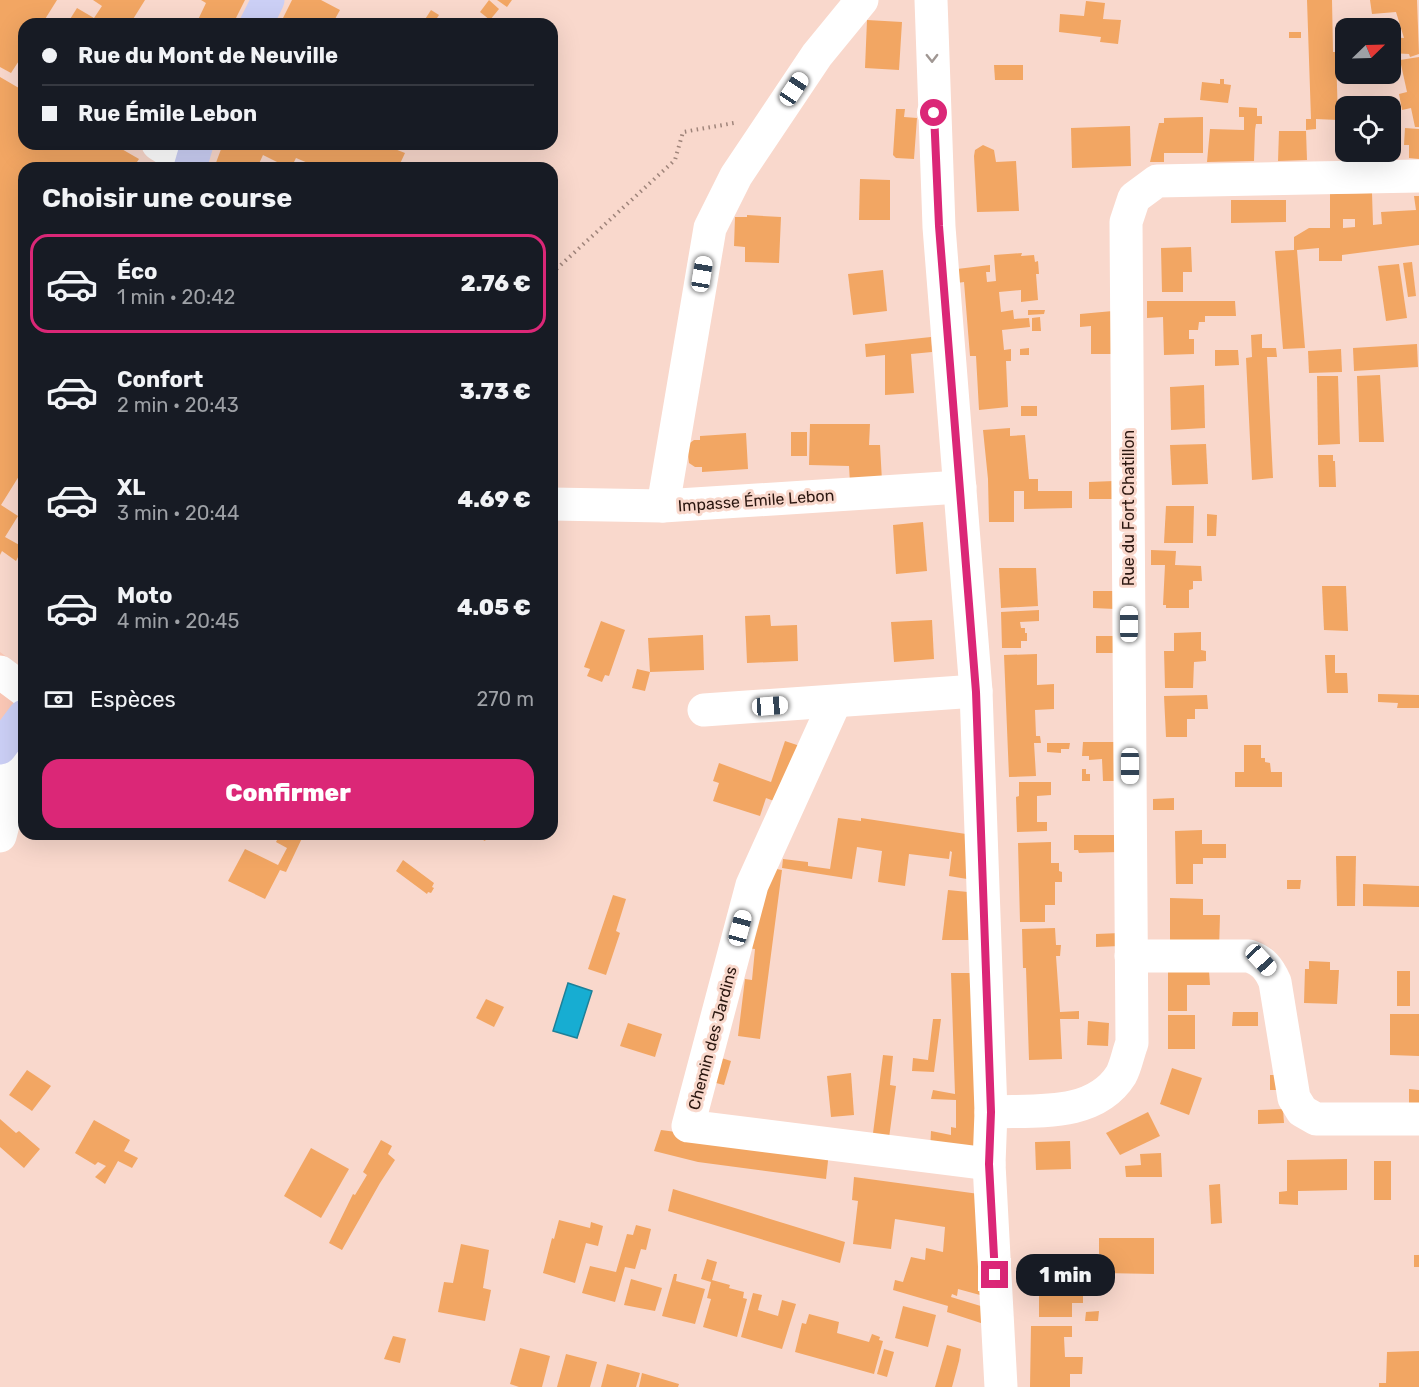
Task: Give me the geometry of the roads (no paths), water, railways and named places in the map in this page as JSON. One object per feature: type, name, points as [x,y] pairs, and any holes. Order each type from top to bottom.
[{"type":"main road","points":[[259,18],[267,0]]},
{"type":"street","points":[[663,506],[710,228],[742,166],[817,55],[862,0]]},
{"type":"street","points":[[926,2],[939,226],[976,692],[991,1112],[989,1164],[1001,1387]]},
{"type":"street","points":[[172,150],[192,159]]},
{"type":"street","name":"Rue du Fort Chatillon","points":[[991,1112],[1073,1108],[1099,1098],[1121,1075],[1132,1043],[1126,222],[1134,198],[1157,181],[1419,176]]},
{"type":"street","name":"Impasse Émile Lebon","points":[[558,504],[663,506],[960,487]]},
{"type":"street","points":[[0,672],[18,686]]},
{"type":"street","points":[[704,710],[976,692]]},
{"type":"street","name":"Chemin des Jardins","points":[[835,702],[752,885],[688,1126],[989,1164]]},
{"type":"street","points":[[0,836],[5,817],[10,735]]},
{"type":"street","points":[[1131,956],[1249,956],[1261,960],[1270,970],[1275,982],[1294,1098],[1302,1111],[1316,1119],[1419,1119]]},
{"type":"water","points":[[568,983],[592,991],[577,1038],[553,1031]]}]
